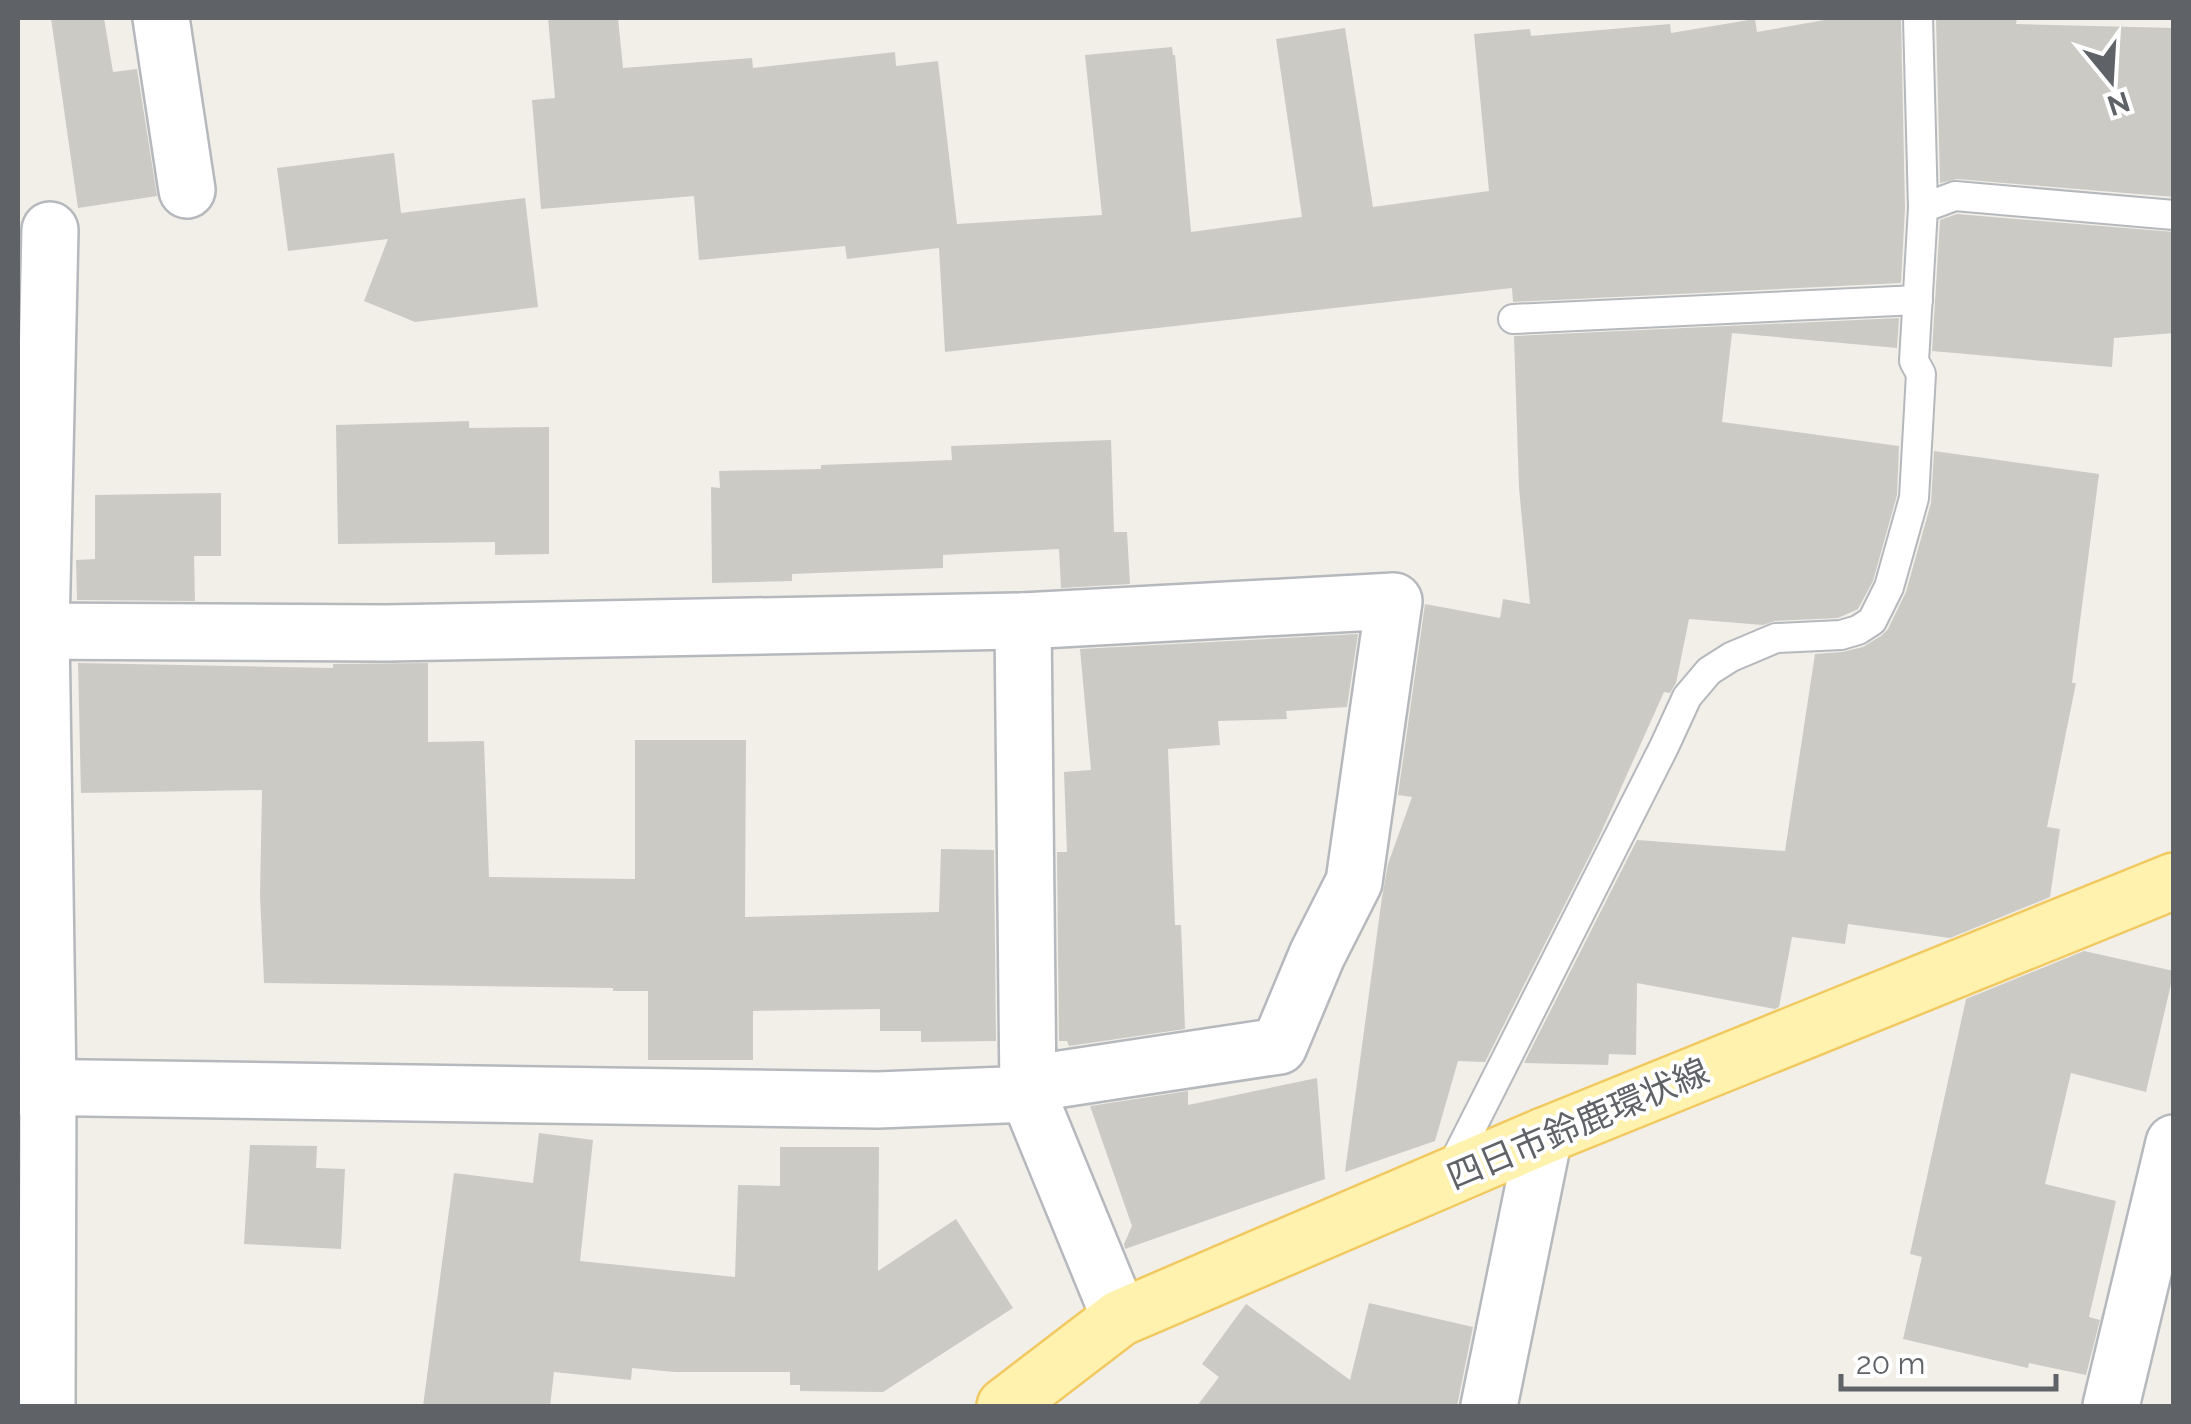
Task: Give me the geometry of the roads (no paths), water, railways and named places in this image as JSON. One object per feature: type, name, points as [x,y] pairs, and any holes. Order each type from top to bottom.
[{"type":"main road","name":"四日市鈴鹿環状線","points":[[1004,1406],[1120,1318],[1544,1136],[2174,881]]},
{"type":"street","points":[[161,18],[187,190]]},
{"type":"street","points":[[47,1406],[33,1087],[30,631],[50,230]]},
{"type":"street","points":[[30,631],[386,633],[1023,621],[1394,601],[1354,882],[1316,955],[1279,1046],[1028,1089],[878,1100],[33,1087]]},
{"type":"street","points":[[1023,621],[1028,1089],[1120,1318]]},
{"type":"street","points":[[1489,1406],[1544,1136]]},
{"type":"street","points":[[2111,1406],[2174,1143]]},
{"type":"lane","points":[[1444,1180],[1688,697],[1709,671],[1731,656],[1776,638],[1841,635],[1858,630],[1872,621],[1888,586],[1914,498],[1921,374],[1914,360],[1923,208],[1918,18]]},
{"type":"lane","points":[[1923,208],[1955,196],[2174,215]]},
{"type":"lane","points":[[1513,319],[1918,300]]}]
